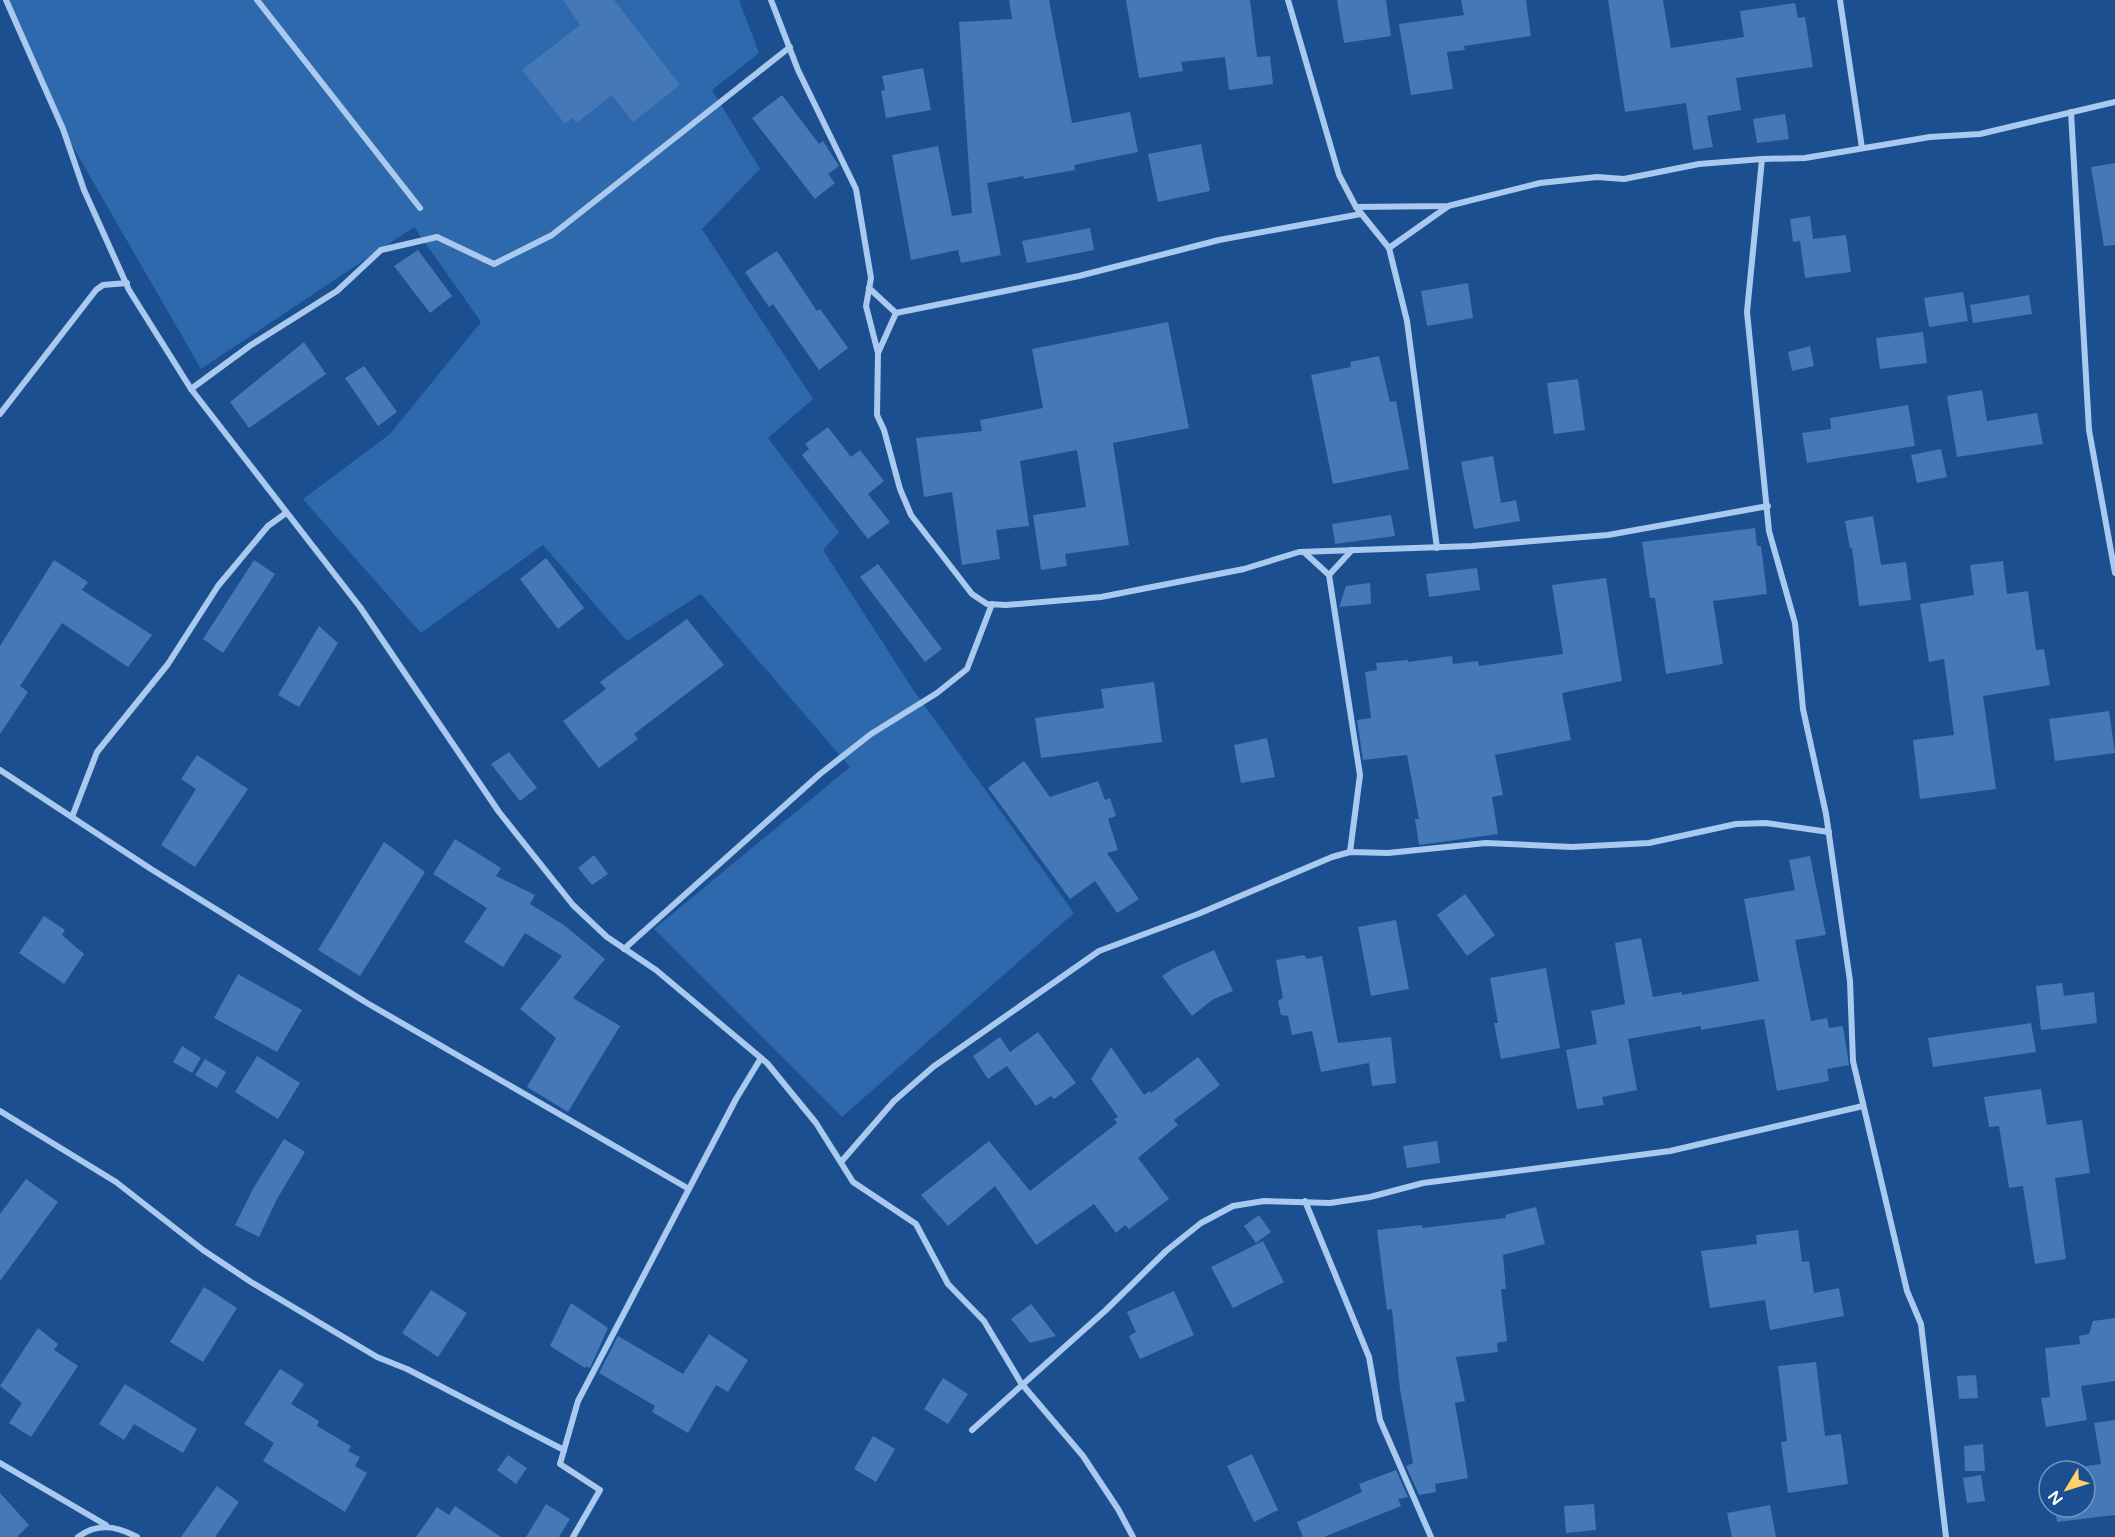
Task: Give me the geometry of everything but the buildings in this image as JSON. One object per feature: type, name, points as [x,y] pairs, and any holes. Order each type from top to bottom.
[{"type":"street","points":[[6,0],[63,129],[84,190],[127,283],[191,389],[360,607],[499,812],[573,905],[607,938],[656,970],[761,1058],[816,1123],[853,1182],[916,1224],[948,1284],[984,1321],[1021,1383],[1083,1456],[1118,1509],[1133,1537]]},
{"type":"street","points":[[257,0],[420,208]]},
{"type":"street","points":[[771,0],[815,107],[856,189],[871,278],[866,306],[878,353],[877,415],[884,430],[900,489],[911,515],[972,594],[992,604],[1006,605],[1101,597],[1244,569],[1304,552],[1437,548],[1608,535],[1768,506]]},
{"type":"street","points":[[1288,0],[1339,175],[1356,207],[1389,248],[1407,321],[1437,548]]},
{"type":"street","points":[[1840,0],[1862,148]]},
{"type":"street","points":[[191,389],[251,345],[337,291],[381,250],[437,237],[494,264],[552,235],[790,47]]},
{"type":"street","points":[[1356,207],[1448,206],[1540,183],[1597,177],[1624,179],[1699,164],[1805,158],[1930,137],[1980,134],[2115,102]]},
{"type":"street","points":[[2071,112],[2090,430],[2115,573]]},
{"type":"street","points":[[1762,159],[1747,312],[1769,531],[1795,623],[1803,709],[1829,832],[1850,981],[1853,1061],[1907,1292],[1921,1324],[1947,1537]]},
{"type":"street","points":[[1389,248],[1448,206]]},
{"type":"street","points":[[896,313],[1079,276],[1219,240],[1361,214]]},
{"type":"street","points":[[0,414],[96,290],[103,285],[127,283]]},
{"type":"street","points":[[869,288],[896,313]]},
{"type":"street","points":[[878,353],[896,313]]},
{"type":"street","points":[[72,817],[97,752],[168,664],[218,586],[268,526],[286,513]]},
{"type":"street","points":[[1329,574],[1352,550]]},
{"type":"street","points":[[1304,552],[1329,574],[1360,775],[1350,852]]},
{"type":"street","points":[[624,949],[820,774],[871,734],[937,693],[967,669],[992,604]]},
{"type":"street","points":[[0,770],[367,1002],[689,1189]]},
{"type":"street","points":[[841,1162],[894,1101],[933,1067],[1099,951],[1350,852],[1388,853],[1486,843],[1572,847],[1648,843],[1736,824],[1766,823],[1829,832]]},
{"type":"street","points":[[573,1537],[600,1490],[560,1464],[578,1401],[736,1098],[761,1058]]},
{"type":"street","points":[[972,1430],[1021,1383],[1201,1223],[1233,1206],[1264,1200],[1330,1203],[1370,1197],[1423,1183],[1670,1151],[1863,1106]]},
{"type":"street","points":[[0,1112],[116,1182],[203,1250],[251,1282],[377,1357],[407,1369],[564,1450]]},
{"type":"street","points":[[1305,1201],[1369,1357],[1380,1420],[1431,1537]]},
{"type":"street","points":[[0,1463],[106,1526],[137,1537]]},
{"type":"street","points":[[78,1537],[87,1530],[106,1526]]},
{"type":"shaded area","points":[[3,0],[739,0],[759,53],[712,90],[760,169],[702,229],[813,399],[768,438],[839,532],[823,550],[914,691],[1074,913],[842,1117],[654,929],[850,767],[701,594],[627,641],[543,545],[421,633],[303,499],[390,434],[481,322],[414,227],[201,369],[50,107]]}]
